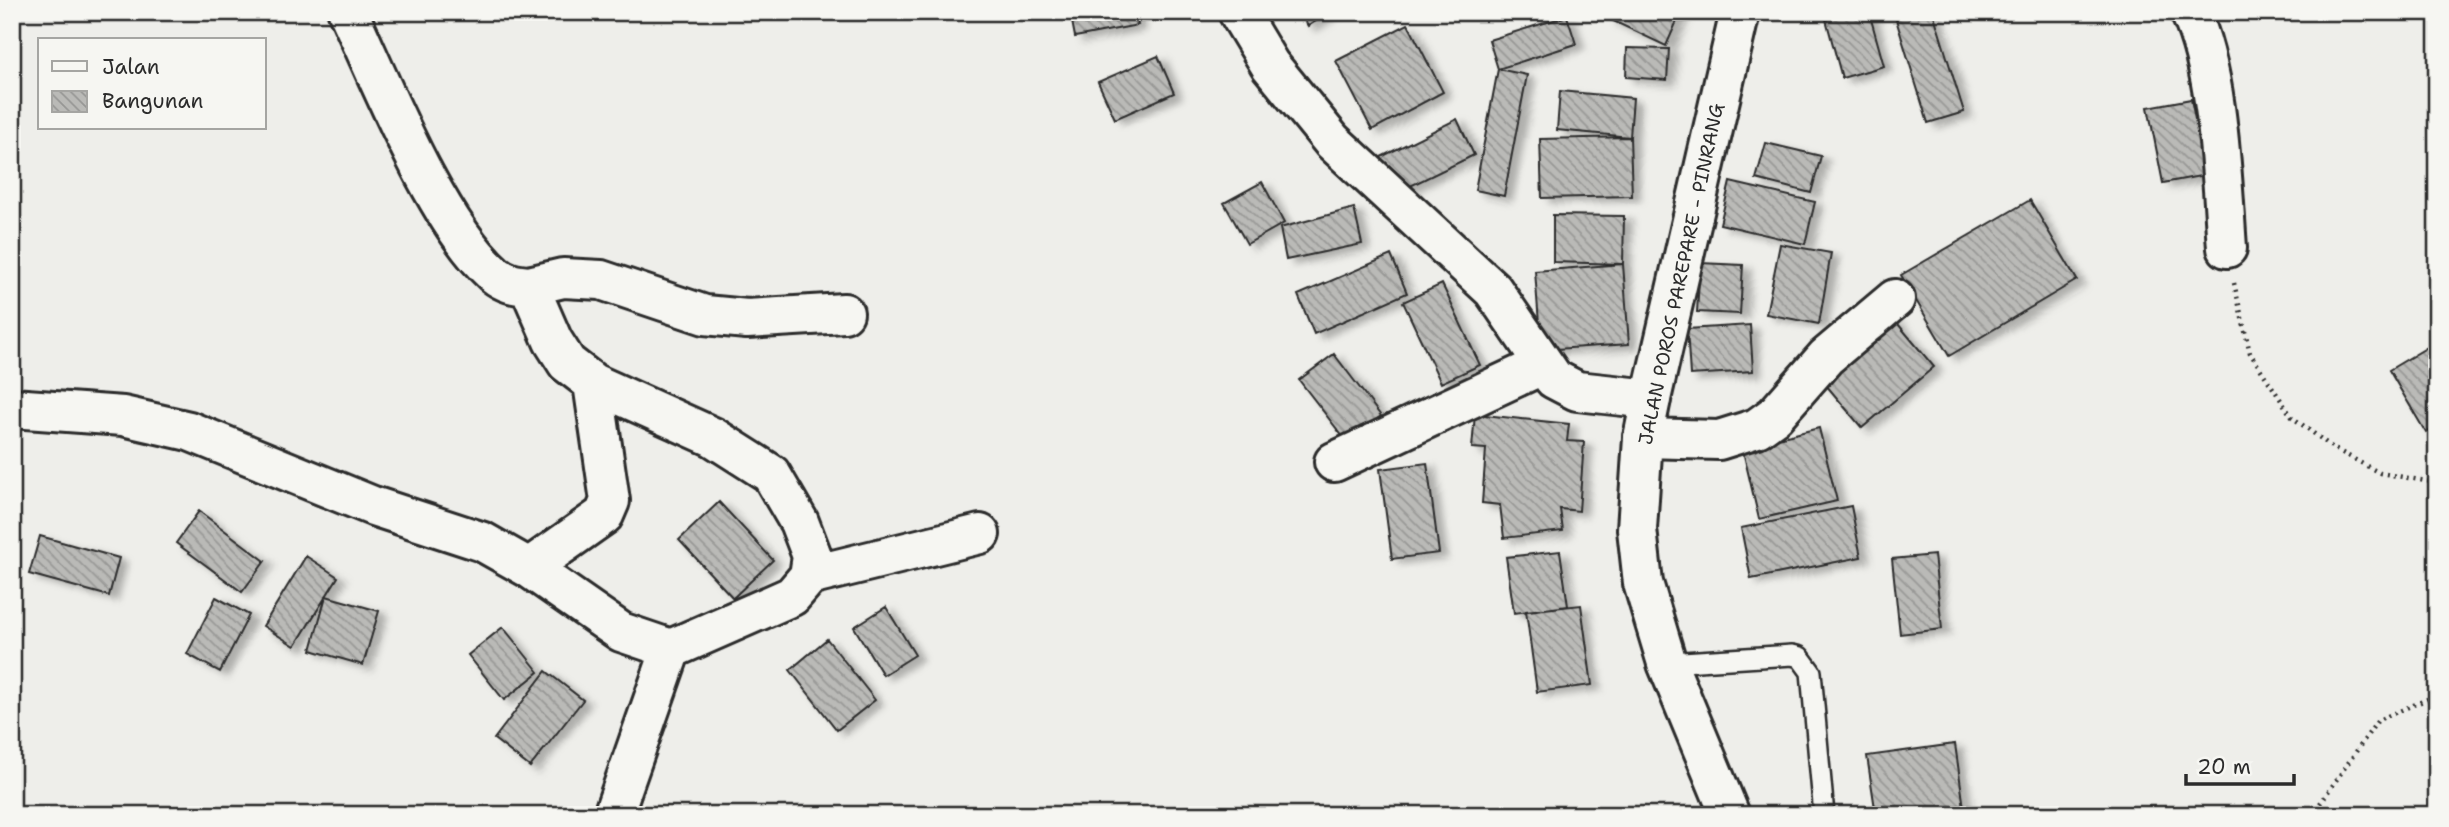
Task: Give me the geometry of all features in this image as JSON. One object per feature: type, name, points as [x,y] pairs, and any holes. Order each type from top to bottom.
[{"type":"main road","points":[[348,12],[447,212],[495,274],[513,285],[529,286],[563,278],[601,279],[705,315],[747,320],[844,313]]},
{"type":"main road","points":[[1238,12],[1270,65],[1332,141],[1493,290],[1553,379],[1577,391],[1651,399]]},
{"type":"main road","name":"JALAN POROS PAREPARE - PINRANG","points":[[1730,815],[1667,663],[1643,583],[1637,529],[1643,438],[1740,12]]},
{"type":"main road","points":[[2190,12],[2199,30],[2209,68],[2227,248]]},
{"type":"main road","points":[[12,408],[123,416],[189,431],[373,506],[483,542],[529,568],[621,632],[671,649],[770,609],[792,596],[809,576],[812,556],[804,533],[771,474],[713,437],[593,383],[568,363],[553,341],[529,286]]},
{"type":"main road","points":[[1643,438],[1719,440],[1757,428],[1775,415],[1817,366],[1895,299]]},
{"type":"main road","points":[[1334,462],[1542,365]]},
{"type":"main road","points":[[529,568],[604,515],[610,501],[593,383]]},
{"type":"main road","points":[[809,576],[979,534]]},
{"type":"main road","points":[[613,815],[671,649]]},
{"type":"lane","points":[[1667,663],[1792,655],[1800,657],[1811,672],[1824,815]]},
{"type":"path","points":[[2227,248],[2250,353],[2292,417],[2333,448],[2381,473],[2437,483]]},
{"type":"path","points":[[2312,815],[2378,720],[2437,695]]},
{"type":"building","points":[[1089,12],[1135,12],[1138,25],[1075,37],[1071,16]]},
{"type":"building","points":[[1299,12],[1330,12],[1308,26]]},
{"type":"building","points":[[1612,12],[1681,12],[1666,46],[1609,19]]},
{"type":"building","points":[[1824,12],[1869,12],[1884,66],[1842,78]]},
{"type":"building","points":[[1933,12],[1964,112],[1928,123],[1894,13]]},
{"type":"building","points":[[1567,16],[1576,44],[1498,69],[1489,40]]},
{"type":"building","points":[[1408,24],[1443,92],[1372,130],[1336,61]]},
{"type":"building","points":[[1627,48],[1669,49],[1667,80],[1626,77]]},
{"type":"building","points":[[1158,56],[1174,93],[1115,119],[1098,82]]},
{"type":"building","points":[[1498,69],[1527,75],[1504,196],[1475,190]]},
{"type":"building","points":[[1560,91],[1633,98],[1630,137],[1557,130]]},
{"type":"building","points":[[2191,99],[2206,175],[2163,183],[2148,107]]},
{"type":"building","points":[[1457,119],[1474,155],[1392,195],[1375,160]]},
{"type":"building","points":[[1630,137],[1632,196],[1542,198],[1540,139]]},
{"type":"building","points":[[1766,143],[1821,156],[1811,193],[1756,179]]},
{"type":"building","points":[[1262,182],[1284,223],[1247,244],[1224,203]]},
{"type":"building","points":[[1730,182],[1815,202],[1805,244],[1720,224]]},
{"type":"building","points":[[2030,200],[2077,280],[1949,356],[1901,275]]},
{"type":"building","points":[[1354,208],[1362,244],[1286,260],[1280,228]]},
{"type":"building","points":[[1553,215],[1624,216],[1623,264],[1553,262]]},
{"type":"building","points":[[1780,244],[1831,253],[1819,324],[1766,314]]},
{"type":"building","points":[[1391,255],[1407,293],[1314,334],[1298,295]]},
{"type":"building","points":[[1700,263],[1743,265],[1740,314],[1697,312]]},
{"type":"building","points":[[1623,264],[1629,344],[1541,350],[1535,271]]},
{"type":"building","points":[[1442,284],[1480,365],[1441,383],[1403,302]]},
{"type":"building","points":[[1893,318],[1934,367],[1862,428],[1821,379]]},
{"type":"building","points":[[1750,325],[1753,371],[1690,375],[1687,329]]},
{"type":"building","points":[[2436,342],[2437,427],[2426,433],[2389,370]]},
{"type":"building","points":[[1334,354],[1381,416],[1347,442],[1299,380]]},
{"type":"building","points":[[1475,414],[1569,424],[1567,441],[1584,442],[1579,511],[1560,509],[1563,531],[1504,538],[1500,505],[1482,503],[1486,449],[1472,448]]},
{"type":"building","points":[[1819,428],[1837,501],[1759,519],[1742,447]]},
{"type":"building","points":[[1427,463],[1439,553],[1392,559],[1380,469]]},
{"type":"building","points":[[719,502],[773,560],[733,598],[679,540]]},
{"type":"building","points":[[1851,506],[1861,557],[1751,579],[1741,528]]},
{"type":"building","points":[[199,511],[265,561],[242,592],[176,543]]},
{"type":"building","points":[[40,536],[119,558],[109,596],[29,574]]},
{"type":"building","points":[[1560,551],[1568,606],[1514,613],[1506,557]]},
{"type":"building","points":[[1934,555],[1942,629],[1900,634],[1892,559]]},
{"type":"building","points":[[306,556],[338,577],[295,646],[263,626]]},
{"type":"building","points":[[326,596],[379,611],[363,665],[311,650]]},
{"type":"building","points":[[216,597],[249,615],[220,672],[187,654]]},
{"type":"building","points":[[1581,605],[1592,685],[1537,692],[1526,611]]},
{"type":"building","points":[[886,607],[915,655],[883,675],[854,627]]},
{"type":"building","points":[[503,627],[539,672],[504,700],[468,655]]},
{"type":"building","points":[[827,639],[875,700],[837,730],[790,670]]},
{"type":"building","points":[[546,671],[583,700],[530,767],[494,739]]},
{"type":"building","points":[[1955,744],[1965,815],[1876,815],[1867,756]]}]
